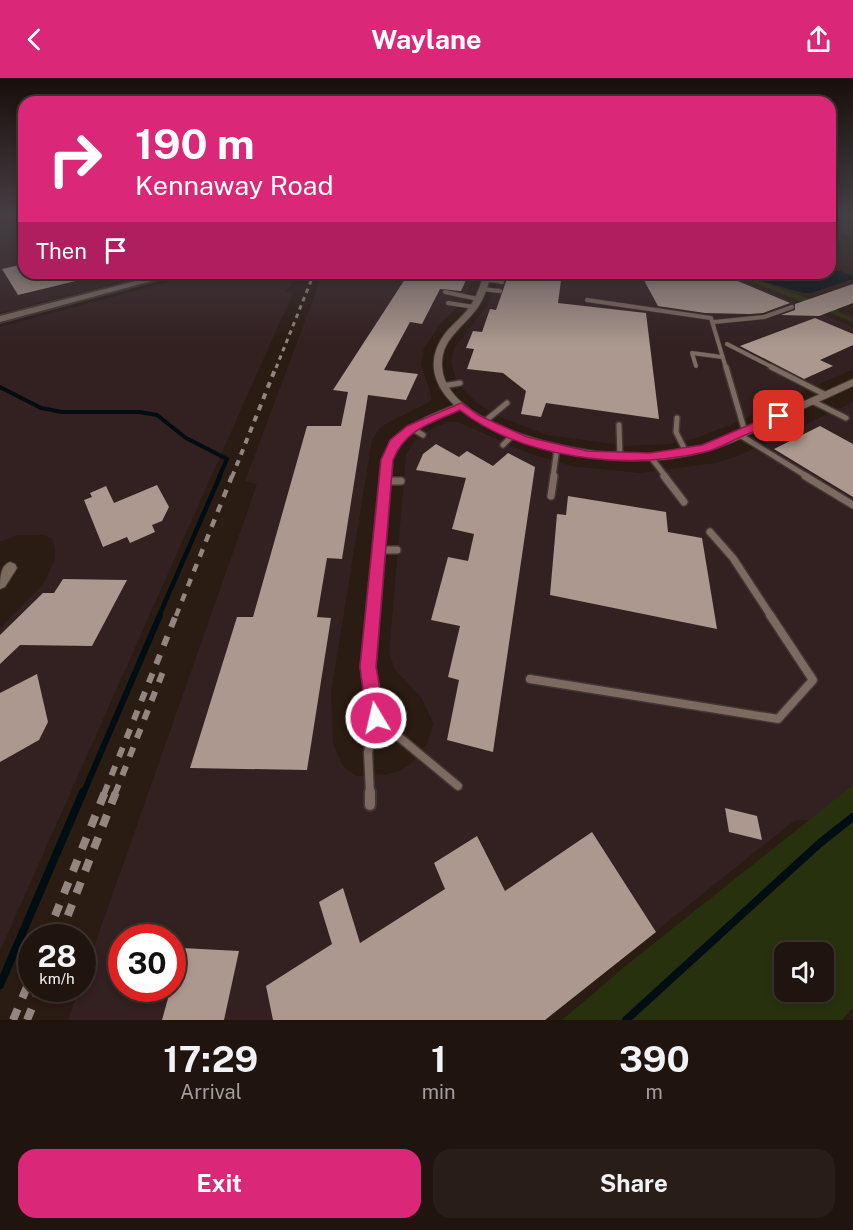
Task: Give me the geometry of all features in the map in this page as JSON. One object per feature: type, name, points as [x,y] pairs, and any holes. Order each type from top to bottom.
[{"type":"street","points":[[0,319],[154,279]]},
{"type":"street","points":[[482,290],[447,336],[440,350],[437,363],[438,375],[461,406],[484,422],[513,435],[557,448],[587,454],[620,456],[650,456],[705,448],[853,382]]},
{"type":"street","points":[[376,718],[368,667],[385,481],[390,450],[394,442],[461,406]]},
{"type":"street","points":[[0,583],[10,568]]},
{"type":"lane","points":[[469,279],[482,290]]},
{"type":"lane","points":[[448,303],[502,282]]},
{"type":"lane","points":[[445,292],[500,291]]},
{"type":"lane","points":[[588,300],[627,304],[664,313],[711,318],[714,322],[743,433],[853,505]]},
{"type":"lane","points":[[714,322],[764,317],[792,307]]},
{"type":"lane","points":[[718,344],[736,341]]},
{"type":"lane","points":[[727,344],[826,395]]},
{"type":"lane","points":[[696,366],[692,353],[722,357]]},
{"type":"lane","points":[[444,386],[459,383]]},
{"type":"lane","points":[[812,401],[846,418]]},
{"type":"lane","points":[[484,422],[507,403]]},
{"type":"lane","points":[[677,418],[676,432],[686,452]]},
{"type":"lane","points":[[619,425],[620,456]]},
{"type":"lane","points":[[503,445],[513,435]]},
{"type":"lane","points":[[551,496],[557,448]]},
{"type":"lane","points":[[650,456],[684,502]]},
{"type":"lane","points":[[385,481],[401,481]]},
{"type":"lane","points":[[530,679],[778,719],[813,680],[733,558],[710,532]]},
{"type":"lane","points":[[379,550],[397,550]]},
{"type":"lane","points":[[370,805],[368,752],[376,718],[458,786]]},
{"type":"shaded area","points":[[0,260],[18,260],[18,279],[131,279],[0,313]]},
{"type":"shaded area","points":[[836,271],[853,276],[853,279],[811,293],[803,293],[754,279],[836,279]]},
{"type":"shaded area","points":[[180,279],[295,279],[285,292],[293,293],[0,951],[0,628],[43,584],[55,559],[55,549],[52,539],[44,535],[17,535],[0,542],[0,327]]},
{"type":"shaded area","points":[[321,279],[473,279],[465,300],[440,324],[424,348],[421,364],[431,401],[389,422],[379,429],[372,440],[331,693],[333,743],[343,766],[356,776],[384,775],[399,771],[410,764],[427,744],[433,723],[421,697],[395,670],[389,653],[406,455],[414,441],[447,422],[458,422],[528,453],[572,466],[640,473],[715,463],[738,456],[853,402],[853,786],[814,820],[795,820],[545,1020],[68,1020],[74,1002],[96,1002],[96,941],[257,484],[245,481]]},
{"type":"shaded area","points":[[498,279],[737,279],[853,327],[853,369],[733,424],[696,438],[669,444],[628,446],[547,435],[500,417],[478,404],[464,390],[454,374],[451,361],[454,348],[487,306]]},
{"type":"green space","points":[[745,279],[753,279],[808,298],[853,318],[853,322]]},
{"type":"green space","points":[[853,785],[853,1008],[842,1020],[562,1020],[628,964]]},
{"type":"building","points":[[18,265],[18,279],[84,279],[18,295],[2,269]]},
{"type":"building","points":[[405,279],[466,280],[461,291],[440,289],[422,324],[410,322],[384,370],[418,374],[406,400],[368,395],[342,559],[327,558],[317,617],[331,618],[307,770],[190,768],[237,617],[253,617],[307,426],[341,426],[348,392],[333,390]]},
{"type":"building","points":[[507,279],[561,279],[558,303],[646,313],[659,419],[546,403],[541,417],[521,414],[526,391],[503,373],[467,369],[474,349],[466,348],[473,331],[482,332],[490,309],[496,310]]},
{"type":"building","points":[[643,279],[733,279],[790,303],[763,313],[750,314],[705,313],[658,306]]},
{"type":"building","points":[[853,284],[853,303],[819,316],[781,315],[795,310],[795,304]]},
{"type":"building","points":[[815,318],[853,334],[853,345],[820,360],[833,366],[804,379],[740,346]]},
{"type":"building","points":[[820,426],[853,444],[853,497],[774,449]]},
{"type":"building","points":[[436,444],[459,457],[467,451],[493,466],[508,453],[535,467],[493,752],[447,740],[459,680],[448,677],[460,626],[431,620],[448,557],[468,561],[474,534],[452,529],[466,478],[416,470],[423,454]]},
{"type":"building","points":[[157,485],[169,507],[162,521],[152,525],[155,532],[130,543],[127,537],[103,547],[84,500],[92,497],[90,493],[106,486],[114,503]]},
{"type":"building","points":[[568,496],[666,512],[668,532],[702,538],[717,629],[550,595],[557,514],[566,515]]},
{"type":"building","points":[[63,579],[127,580],[92,646],[20,645],[0,664],[0,635],[43,593],[54,593]]},
{"type":"building","points":[[37,674],[48,722],[39,740],[0,762],[0,693]]},
{"type":"building","points":[[725,808],[757,816],[762,840],[729,832]]},
{"type":"building","points":[[592,832],[656,932],[545,1020],[273,1020],[266,986],[332,944],[319,902],[343,888],[360,943],[445,889],[434,863],[477,836],[505,891]]},
{"type":"building","points":[[186,948],[239,951],[224,1020],[162,1020],[167,1002],[186,1002]]},
{"type":"waterway","points":[[0,387],[41,408],[62,412],[139,412],[157,415],[186,438],[227,459],[219,477]]},
{"type":"waterway","points":[[159,616],[220,476]]},
{"type":"waterway","points":[[83,794],[160,615]]},
{"type":"waterway","points":[[0,985],[83,792]]},
{"type":"waterway","points":[[626,1020],[820,843],[853,817]]},
{"type":"railway","points":[[310,283],[312,279]]},
{"type":"railway","points":[[276,368],[311,281]]},
{"type":"railway","points":[[232,477],[276,367]]},
{"type":"railway","points":[[176,616],[232,476]]},
{"type":"railway","points":[[104,794],[176,615]]},
{"type":"railway","points":[[115,794],[166,664]]},
{"type":"railway","points":[[52,924],[105,792]]},
{"type":"railway","points":[[64,924],[116,792]]},
{"type":"railway","points":[[13,1020],[21,1002]]},
{"type":"railway","points":[[27,1020],[34,1002]]},
{"type":"route","points":[[376,718],[368,667],[387,460],[394,442],[411,428],[461,406],[476,418],[494,427],[523,439],[557,448],[587,454],[650,456],[679,454],[705,448],[726,441],[779,416]]}]
